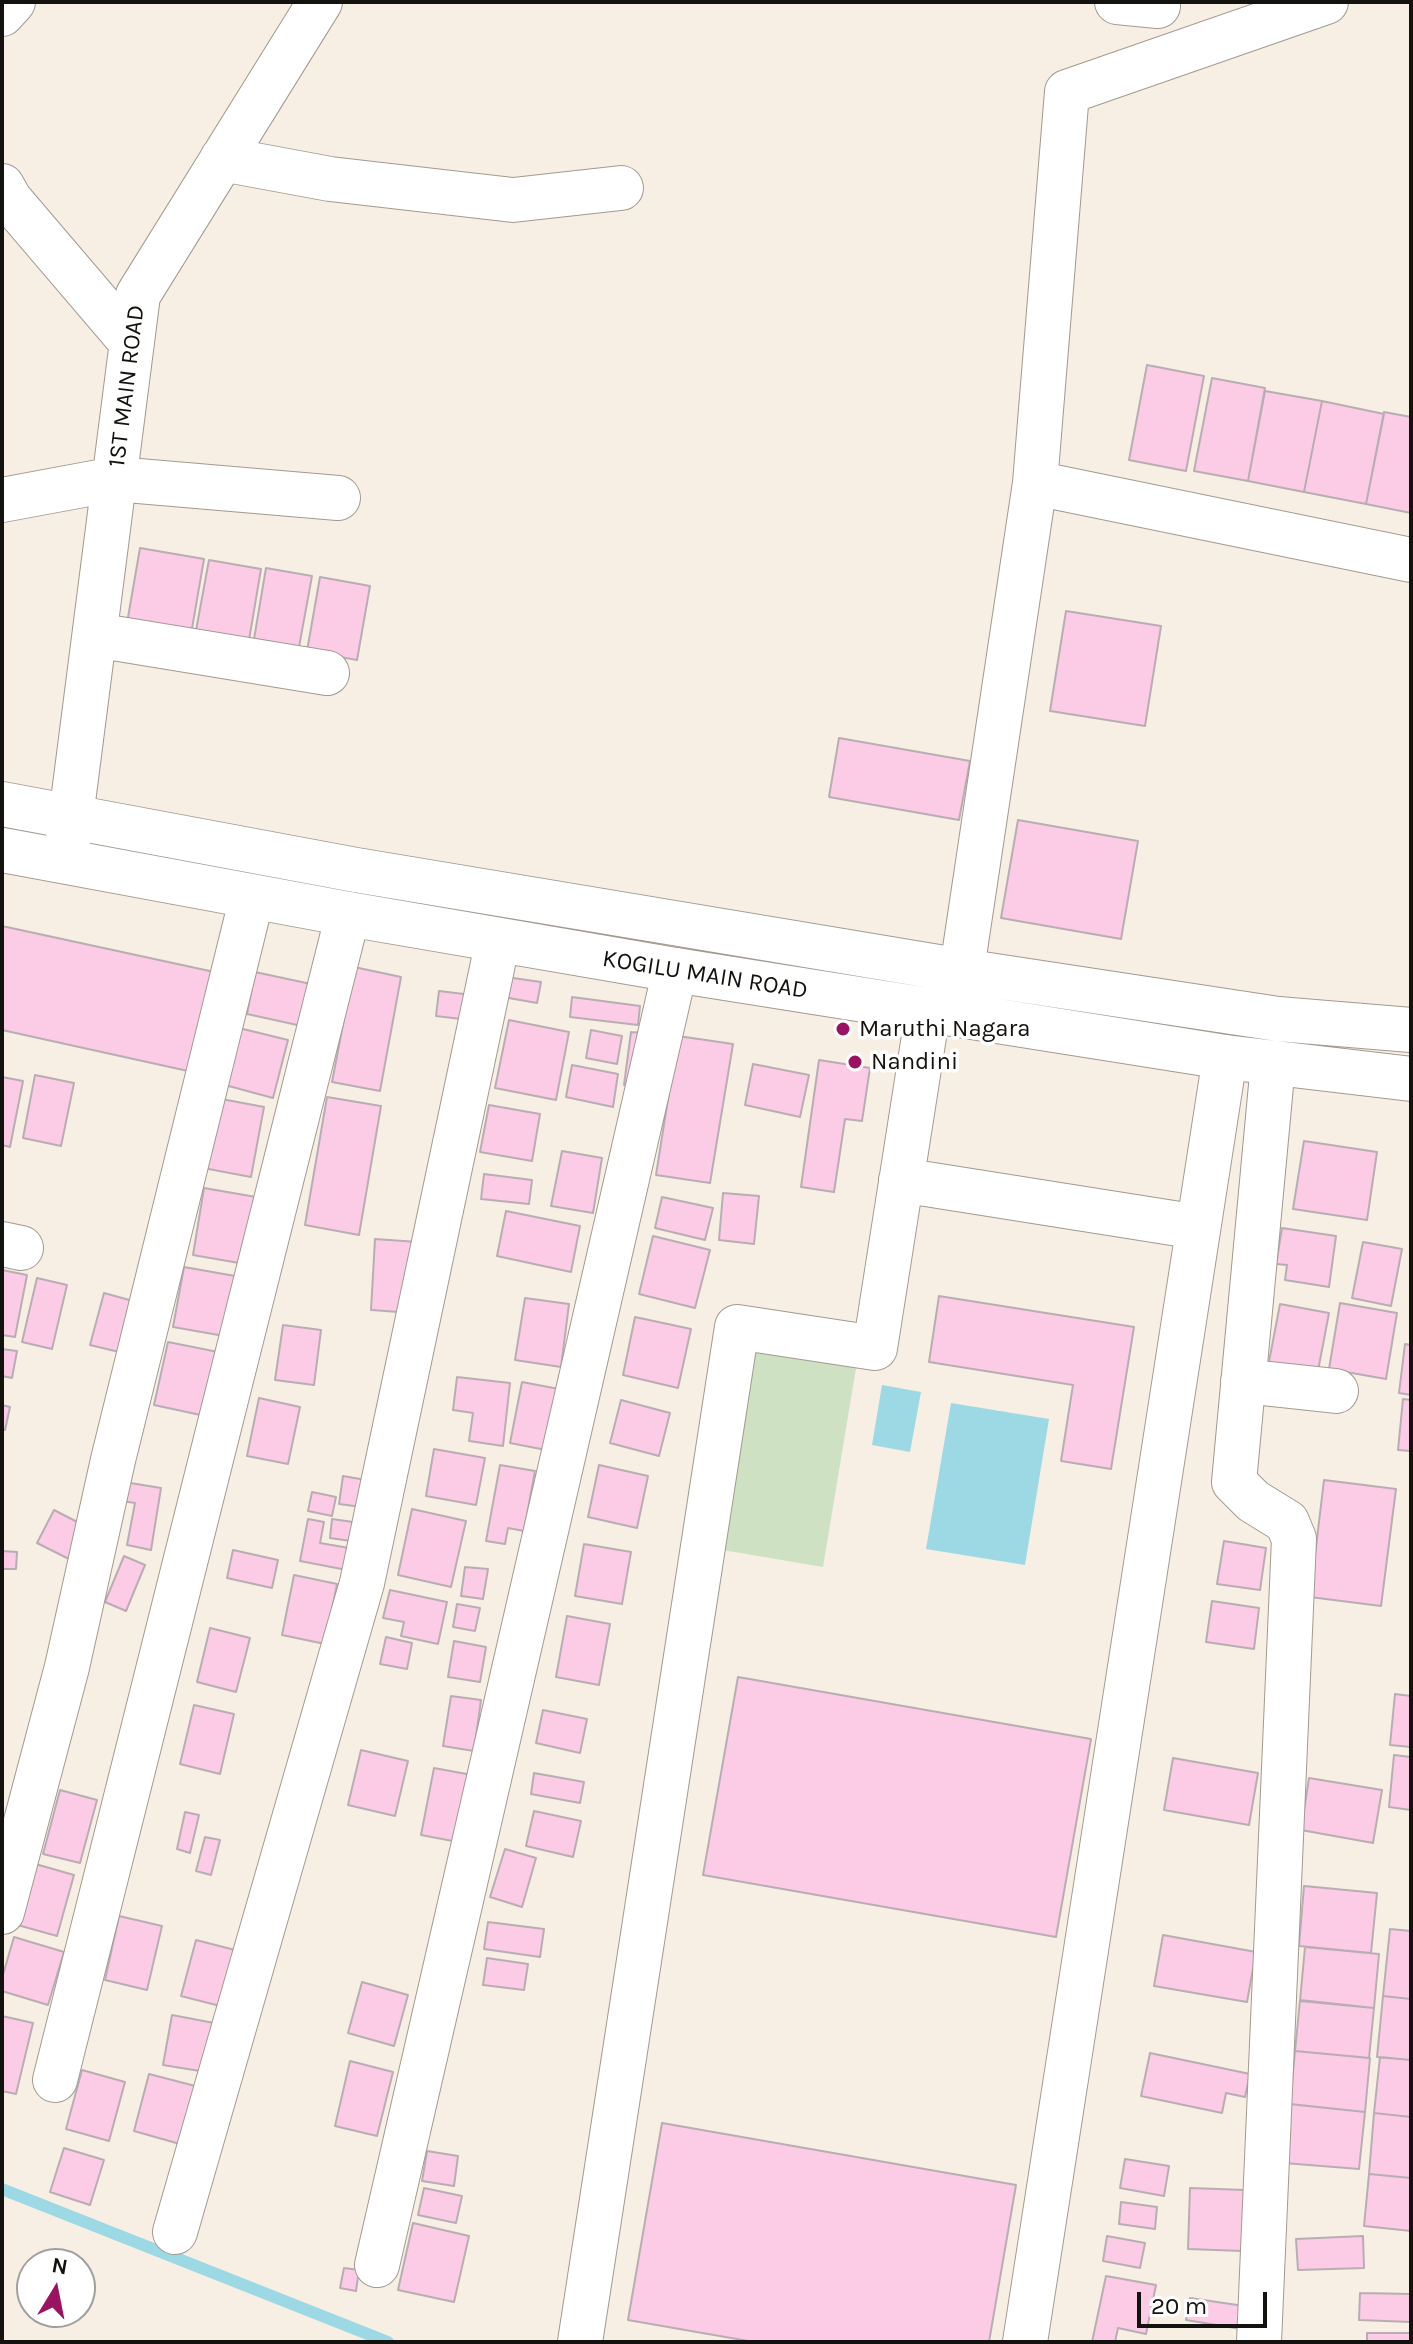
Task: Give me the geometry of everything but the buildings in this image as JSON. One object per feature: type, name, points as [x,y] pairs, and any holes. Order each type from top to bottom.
[{"type":"street","points":[[2,14],[13,2]]},
{"type":"street","name":"1ST MAIN ROAD","points":[[64,862],[138,295],[320,2]]},
{"type":"street","points":[[580,2342],[737,1327],[875,1348],[901,1180],[942,1013],[962,971],[1035,483],[1067,92],[1326,2]]},
{"type":"street","points":[[222,159],[330,179],[513,200],[621,188]]},
{"type":"street","points":[[2,186],[10,200],[132,343]]},
{"type":"street","points":[[2,500],[115,479],[338,498]]},
{"type":"street","points":[[1035,483],[1411,560]]},
{"type":"street","points":[[95,635],[327,673]]},
{"type":"street","name":"KOGILU MAIN ROAD","points":[[2,804],[356,870],[962,971],[1278,1019],[1411,1030]]},
{"type":"street","name":"KOGILU MAIN ROAD","points":[[2,850],[675,970],[1225,1057],[1411,1079]]},
{"type":"street","points":[[2,1912],[67,1667],[113,1460],[252,897]]},
{"type":"street","points":[[55,2080],[348,914]]},
{"type":"street","points":[[175,2232],[362,1583],[498,940]]},
{"type":"street","points":[[377,2265],[675,970]]},
{"type":"street","points":[[1025,2342],[1225,1057]]},
{"type":"street","points":[[1259,2342],[1294,1539],[1287,1522],[1253,1501],[1234,1482],[1273,1064]]},
{"type":"street","points":[[901,1180],[1198,1227]]},
{"type":"street","points":[[1243,1381],[1336,1391]]},
{"type":"green space","points":[[752,1344],[857,1362],[823,1567],[717,1549]]},
{"type":"water","points":[[882,1385],[921,1392],[910,1452],[872,1445]]},
{"type":"water","points":[[951,1403],[1049,1419],[1025,1565],[926,1549]]},
{"type":"waterway","points":[[2,2189],[388,2342]]},
{"type":"place","name":"Maruthi Nagara","points":[[843,1029]]},
{"type":"place","name":"Nandini","points":[[855,1062]]}]
